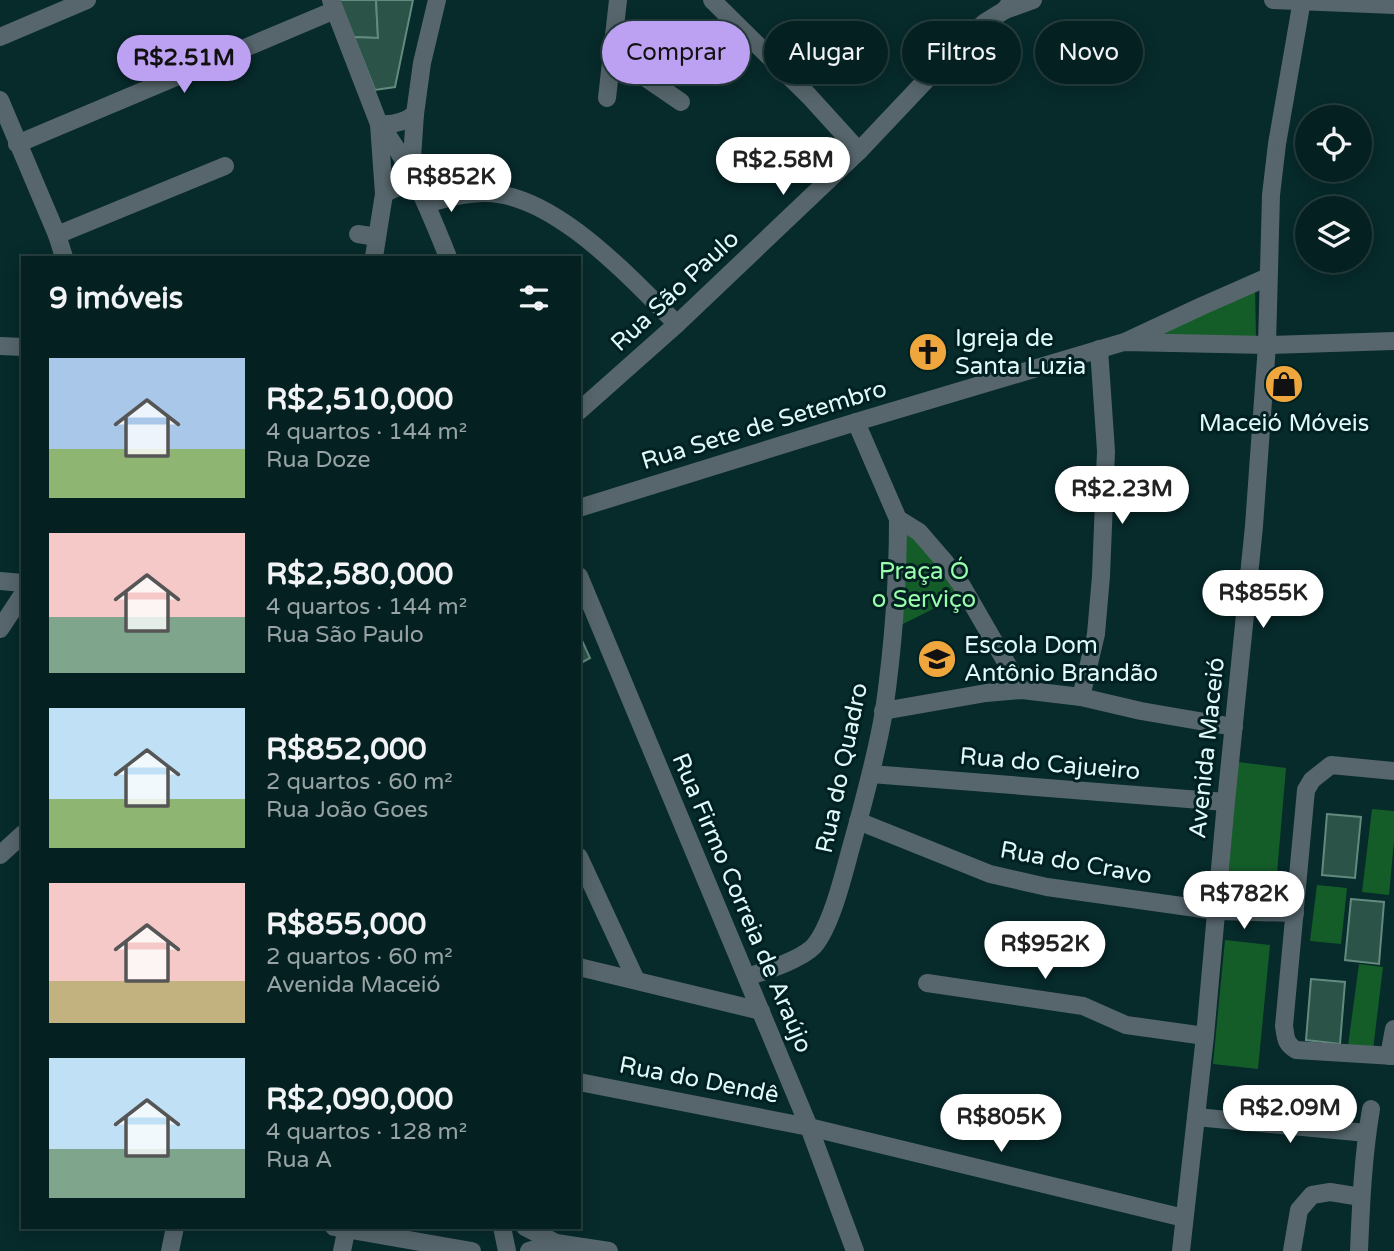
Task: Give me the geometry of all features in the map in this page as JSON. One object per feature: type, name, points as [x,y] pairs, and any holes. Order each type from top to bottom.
[{"type":"street","points":[[0,37],[87,0]]},
{"type":"street","points":[[415,180],[415,114],[422,63],[437,0]]},
{"type":"street","points":[[615,21],[618,0]]},
{"type":"street","points":[[712,0],[859,150]]},
{"type":"street","name":"Rua São Paulo","points":[[581,409],[677,324],[859,150],[962,41],[1009,5],[1033,0]]},
{"type":"street","points":[[1273,0],[1394,5]]},
{"type":"street","name":"Avenida Maceió","points":[[1181,1251],[1205,1036],[1254,526],[1267,345],[1271,195],[1276,144],[1302,1]]},
{"type":"street","points":[[18,144],[333,5],[379,124],[384,194],[373,256]]},
{"type":"street","points":[[607,98],[608,84]]},
{"type":"street","points":[[655,84],[681,102]]},
{"type":"street","points":[[0,100],[64,256]]},
{"type":"street","points":[[379,124],[391,125],[415,114]]},
{"type":"street","points":[[379,124],[394,143],[415,180],[448,256]]},
{"type":"street","points":[[57,235],[225,166]]},
{"type":"street","points":[[384,194],[415,180]]},
{"type":"street","points":[[426,204],[457,196],[486,193],[518,198],[546,211],[617,265],[677,324]]},
{"type":"street","points":[[358,234],[377,237]]},
{"type":"street","name":"Rua Sete de Setembro","points":[[581,507],[1124,342],[1268,277]]},
{"type":"street","name":"Rua Sete de Setembro","points":[[1124,342],[1267,345],[1394,341]]},
{"type":"street","points":[[0,346],[21,347]]},
{"type":"street","points":[[1081,697],[1096,634],[1101,576],[1106,452],[1099,349]]},
{"type":"street","points":[[856,422],[898,519],[919,532],[945,562],[962,586],[1022,690]]},
{"type":"street","name":"Rua do Quadro","points":[[747,977],[779,966],[813,947],[822,934],[839,892],[871,774],[883,711],[898,582],[898,519]]},
{"type":"street","points":[[0,581],[21,583]]},
{"type":"street","name":"Rua Firmo Correia de Araújo","points":[[581,581],[809,1127],[855,1251]]},
{"type":"street","points":[[0,629],[21,597]]},
{"type":"street","points":[[883,711],[986,693],[1022,690],[1081,697],[1141,711],[1234,727]]},
{"type":"street","points":[[1394,771],[1331,765],[1312,780],[1306,790],[1284,1026],[1286,1039],[1296,1050],[1392,1056],[1394,1029]]},
{"type":"street","name":"Rua do Cajueiro","points":[[871,774],[1226,802]]},
{"type":"street","name":"Rua do Cravo","points":[[858,821],[990,874],[1047,887],[1217,911],[1295,913]]},
{"type":"street","points":[[0,855],[21,836]]},
{"type":"street","points":[[581,861],[636,980]]},
{"type":"street","points":[[581,967],[761,1011]]},
{"type":"street","points":[[927,983],[1083,1006],[1126,1025],[1205,1036]]},
{"type":"street","name":"Rua do Dendê","points":[[581,1082],[809,1127],[1184,1219]]},
{"type":"street","points":[[1359,1251],[1361,1197],[1371,1109]]},
{"type":"street","points":[[1196,1117],[1367,1133]]},
{"type":"street","points":[[1292,1251],[1299,1210],[1312,1195],[1329,1192],[1361,1197]]},
{"type":"street","points":[[170,1251],[175,1229]]},
{"type":"street","points":[[342,1229],[342,1251]]},
{"type":"street","points":[[348,1229],[472,1251]]},
{"type":"street","points":[[502,1229],[507,1251]]},
{"type":"street","points":[[529,1229],[556,1243],[609,1251]]},
{"type":"street","points":[[528,1251],[556,1243]]},
{"type":"green space","points":[[1255,288],[1256,338],[1147,336]]},
{"type":"green space","name":"Praça Ó o Serviço","points":[[901,525],[913,531],[961,595],[897,627]]},
{"type":"green space","points":[[1238,762],[1286,768],[1275,897],[1227,892]]},
{"type":"green space","points":[[1372,809],[1394,811],[1389,895],[1362,892]]},
{"type":"green space","points":[[1317,885],[1347,888],[1341,944],[1310,941]]},
{"type":"green space","points":[[1225,940],[1270,945],[1258,1069],[1213,1064]]},
{"type":"green space","points":[[1359,964],[1383,967],[1373,1050],[1348,1046]]},
{"type":"building","points":[[339,0],[376,0],[378,38],[354,37]]},
{"type":"building","points":[[376,0],[413,0],[395,87],[375,90],[354,37],[378,38]]},
{"type":"building","points":[[581,638],[590,658],[581,663]]},
{"type":"building","points":[[1327,814],[1361,817],[1355,878],[1322,875]]},
{"type":"building","points":[[1351,899],[1384,902],[1379,964],[1345,960]]},
{"type":"building","points":[[1311,979],[1345,982],[1340,1044],[1306,1040]]},
{"type":"place","name":"Igreja de Santa Luzia","points":[[928,352]]},
{"type":"place","name":"Maceió Móveis","points":[[1284,384]]},
{"type":"place","name":"Escola Dom Antônio Brandão","points":[[937,659]]}]
